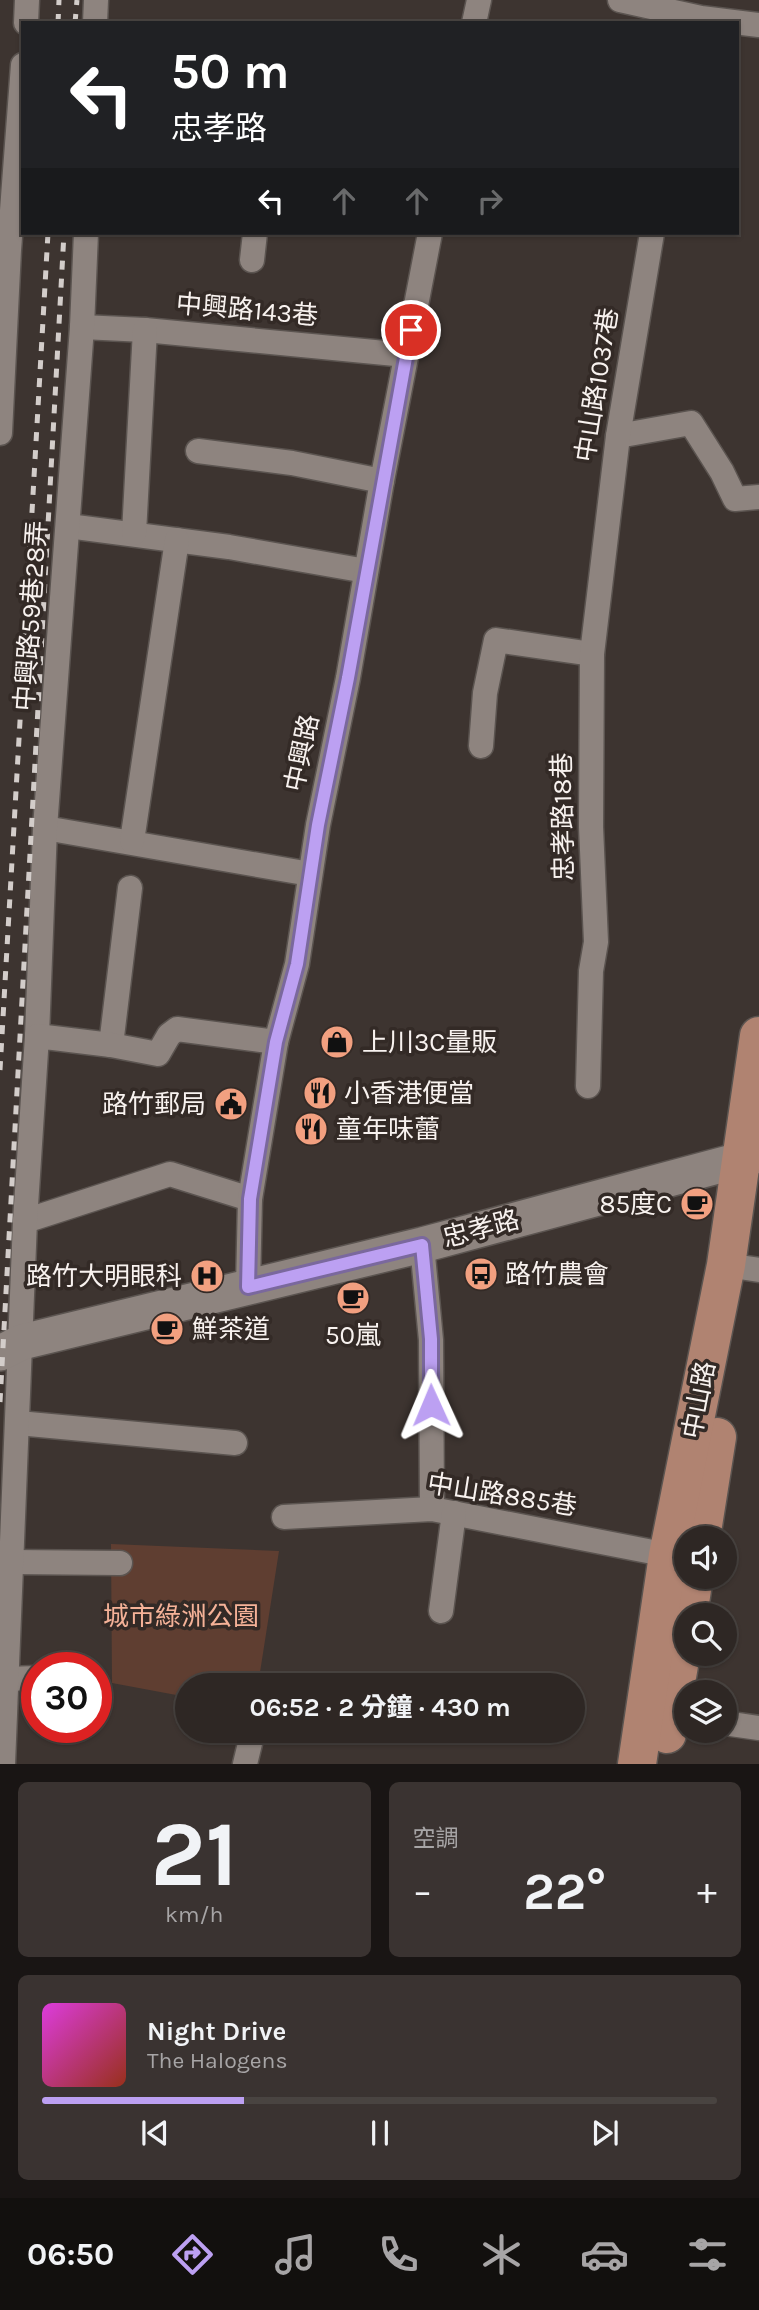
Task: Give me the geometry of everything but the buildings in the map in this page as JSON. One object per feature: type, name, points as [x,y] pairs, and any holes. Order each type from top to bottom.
[{"type":"main road","name":"中山路","points":[[694,1526],[743,1267],[753,1165],[759,1036]]},
{"type":"main road","name":"中山路","points":[[637,1764],[680,1589]]},
{"type":"main road","points":[[662,1764],[674,1729]]},
{"type":"street","points":[[26,21],[27,0]]},
{"type":"street","points":[[95,21],[96,0]]},
{"type":"street","points":[[474,21],[479,0]]},
{"type":"street","points":[[620,0],[726,21]]},
{"type":"street","points":[[739,23],[759,25]]},
{"type":"street","points":[[0,433],[9,123],[21,73]]},
{"type":"street","name":"中興路59巷28弄","points":[[3,1764],[18,1423],[11,1348],[26,1221],[45,828],[82,327],[86,235]]},
{"type":"street","points":[[252,260],[255,235]]},
{"type":"street","name":"中興路","points":[[248,1287],[250,1199],[276,1042],[297,964],[310,874],[430,235]]},
{"type":"street","name":"中山路1037巷","points":[[604,548],[618,436],[652,235]]},
{"type":"street","name":"中興路143巷","points":[[82,327],[145,330],[406,355]]},
{"type":"street","points":[[134,533],[145,330]]},
{"type":"street","points":[[618,436],[691,423],[722,472],[735,499],[759,497]]},
{"type":"street","points":[[198,451],[292,463],[382,481]]},
{"type":"street","points":[[68,526],[229,547],[366,571]]},
{"type":"street","points":[[132,841],[177,540]]},
{"type":"street","name":"忠孝路18巷","points":[[588,1086],[591,971],[596,942],[591,827],[592,654],[604,548]]},
{"type":"street","points":[[481,746],[485,693],[496,640],[592,654]]},
{"type":"street","points":[[45,828],[310,874]]},
{"type":"street","points":[[111,1045],[130,888]]},
{"type":"street","points":[[37,1036],[158,1054],[169,1035],[177,1029],[276,1042]]},
{"type":"street","name":"忠孝路","points":[[11,1348],[248,1287],[753,1165]]},
{"type":"street","points":[[26,1221],[170,1174],[250,1199]]},
{"type":"street","points":[[422,1245],[431,1339],[431,1424],[443,1511],[441,1611]]},
{"type":"street","points":[[18,1423],[236,1443]]},
{"type":"street","name":"中山路885巷","points":[[284,1517],[443,1511],[674,1554]]},
{"type":"street","points":[[12,1563],[120,1563]]},
{"type":"street","points":[[6,1679],[21,1679]]},
{"type":"street","points":[[737,1725],[759,1728]]},
{"type":"street","points":[[245,1764],[250,1743]]},
{"type":"green space","name":"城市綠洲公園","points":[[111,1544],[279,1551],[260,1673],[175,1673],[175,1695],[112,1683]]},
{"type":"railway","points":[[58,21],[59,0]]},
{"type":"railway","points":[[75,21],[77,0]]},
{"type":"railway","points":[[0,1070],[48,235]]},
{"type":"railway","points":[[0,1402],[64,235]]},
{"type":"place","name":"上川3C量販","points":[[337,1042]]},
{"type":"place","name":"小香港便當","points":[[320,1093]]},
{"type":"place","name":"路竹郵局","points":[[231,1104]]},
{"type":"place","name":"童年味蕾","points":[[311,1129]]},
{"type":"place","name":"85度C","points":[[697,1204]]},
{"type":"place","name":"路竹農會","points":[[481,1274]]},
{"type":"place","name":"路竹大明眼科","points":[[207,1276]]},
{"type":"place","name":"50嵐","points":[[353,1298]]},
{"type":"place","name":"鮮茶道","points":[[167,1329]]},
{"type":"route","points":[[411,330],[348,678],[318,825],[297,964],[276,1042],[250,1199],[248,1287],[422,1245],[431,1339],[431,1405]]}]
